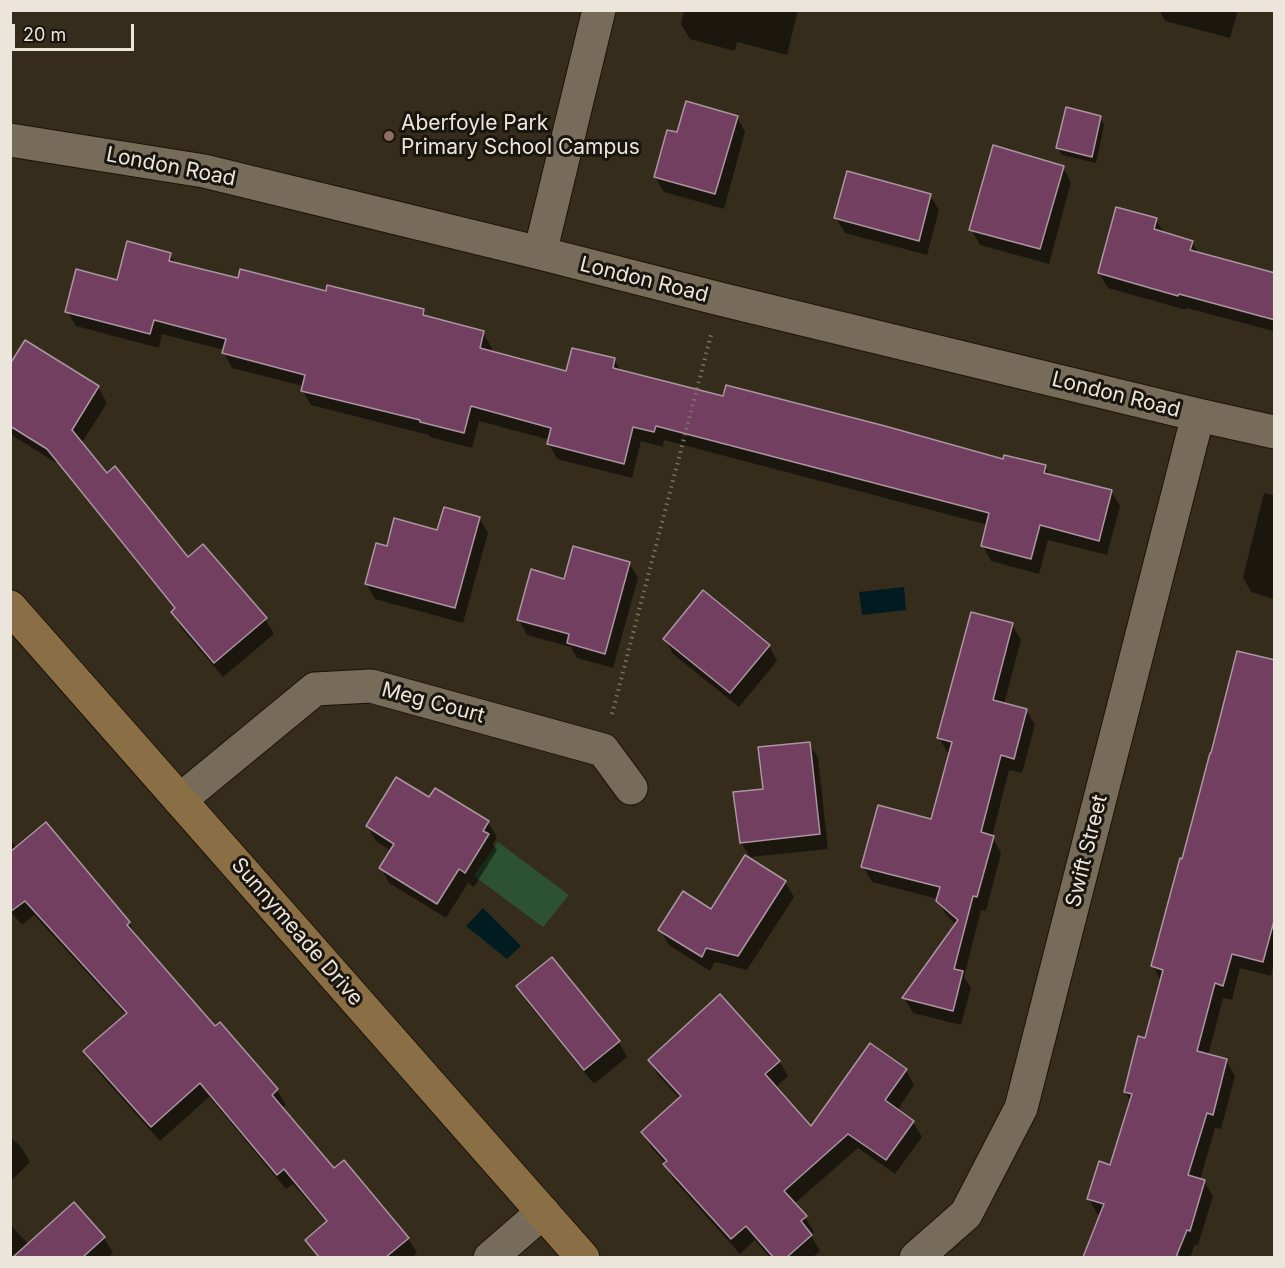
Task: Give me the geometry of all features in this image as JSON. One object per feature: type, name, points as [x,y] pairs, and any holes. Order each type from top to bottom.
[{"type":"street","points":[[540,253],[599,10]]},
{"type":"street","name":"London Road","points":[[10,140],[204,171],[720,299],[1275,432]]},
{"type":"street","name":"Swift Street","points":[[916,1257],[966,1214],[1021,1108],[1198,415]]},
{"type":"street","name":"Sunnymeade Drive","points":[[10,607],[583,1257]]},
{"type":"street","name":"Meg Court","points":[[180,800],[315,690],[371,686],[603,750]]},
{"type":"street","points":[[603,750],[631,788]]},
{"type":"street","points":[[490,1257],[543,1212]]},
{"type":"path","points":[[603,750],[720,299]]},
{"type":"green space","points":[[498,842],[569,895],[543,927],[474,876]]},
{"type":"water","points":[[904,587],[906,610],[862,615],[859,592]]},
{"type":"water","points":[[483,908],[521,946],[507,959],[466,926]]},
{"type":"building","points":[[686,101],[738,116],[715,194],[654,177],[667,130],[677,132]]},
{"type":"building","points":[[1066,107],[1101,116],[1092,157],[1056,148]]},
{"type":"building","points":[[993,145],[1064,166],[1040,249],[969,230]]},
{"type":"building","points":[[847,171],[931,194],[919,241],[834,218]]},
{"type":"building","points":[[1116,207],[1157,218],[1154,229],[1193,241],[1190,250],[1275,273],[1275,320],[1098,273]]},
{"type":"building","points":[[127,241],[171,253],[169,261],[238,278],[240,269],[326,291],[327,285],[424,309],[423,315],[484,331],[480,348],[566,371],[572,348],[615,358],[613,368],[723,396],[726,385],[1003,459],[1004,455],[1046,465],[1044,473],[1112,490],[1099,541],[1040,525],[1031,559],[981,546],[989,513],[656,426],[654,432],[633,427],[624,464],[547,444],[551,428],[471,406],[464,433],[301,391],[305,375],[222,353],[226,339],[154,320],[150,334],[65,312],[76,269],[117,280]]},
{"type":"building","points":[[25,340],[99,386],[72,430],[107,473],[115,466],[188,557],[203,544],[267,618],[214,663],[171,612],[175,608],[47,449],[10,426],[10,364]]},
{"type":"building","points":[[444,507],[480,517],[455,608],[365,584],[376,543],[387,546],[394,518],[437,530]]},
{"type":"building","points":[[573,546],[630,562],[605,654],[567,643],[569,634],[517,620],[531,569],[564,579]]},
{"type":"building","points":[[703,590],[770,645],[730,693],[663,639]]},
{"type":"building","points":[[971,612],[1013,623],[993,700],[1027,709],[1014,759],[1001,755],[981,832],[994,836],[977,897],[973,896],[954,969],[963,971],[953,1011],[902,998],[958,920],[936,901],[940,887],[861,867],[878,805],[931,819],[952,742],[937,738]]},
{"type":"building","points":[[1237,651],[1275,660],[1275,917],[1263,962],[1232,954],[1223,986],[1215,983],[1197,1051],[1227,1059],[1213,1115],[1207,1113],[1188,1175],[1205,1180],[1190,1231],[1187,1230],[1176,1257],[1083,1257],[1104,1204],[1087,1199],[1099,1161],[1110,1165],[1132,1094],[1124,1092],[1138,1036],[1145,1038],[1163,970],[1151,966]]},
{"type":"building","points":[[810,742],[820,834],[740,843],[733,792],[763,789],[758,747]]},
{"type":"building","points":[[396,777],[429,797],[435,788],[489,821],[483,831],[489,834],[465,873],[459,869],[437,904],[379,868],[394,844],[366,826]]},
{"type":"building","points":[[46,822],[130,922],[127,925],[215,1026],[220,1022],[278,1089],[272,1095],[334,1168],[344,1160],[409,1238],[386,1257],[319,1257],[305,1240],[327,1221],[284,1169],[277,1175],[200,1083],[151,1127],[83,1051],[127,1013],[25,901],[10,912],[10,852]]},
{"type":"building","points":[[745,855],[786,881],[738,956],[706,948],[702,957],[658,930],[683,891],[711,909]]},
{"type":"building","points":[[552,957],[620,1041],[584,1070],[516,986]]},
{"type":"building","points":[[720,994],[780,1061],[765,1074],[811,1126],[870,1043],[907,1069],[885,1100],[914,1121],[886,1160],[848,1134],[784,1191],[807,1216],[801,1221],[812,1235],[787,1257],[773,1257],[746,1226],[731,1239],[663,1164],[667,1161],[641,1132],[681,1096],[648,1060]]},
{"type":"building","points":[[74,1202],[105,1237],[83,1257],[13,1257]]},
{"type":"place","name":"Aberfoyle Park Primary School Campus","points":[[389,136]]}]
